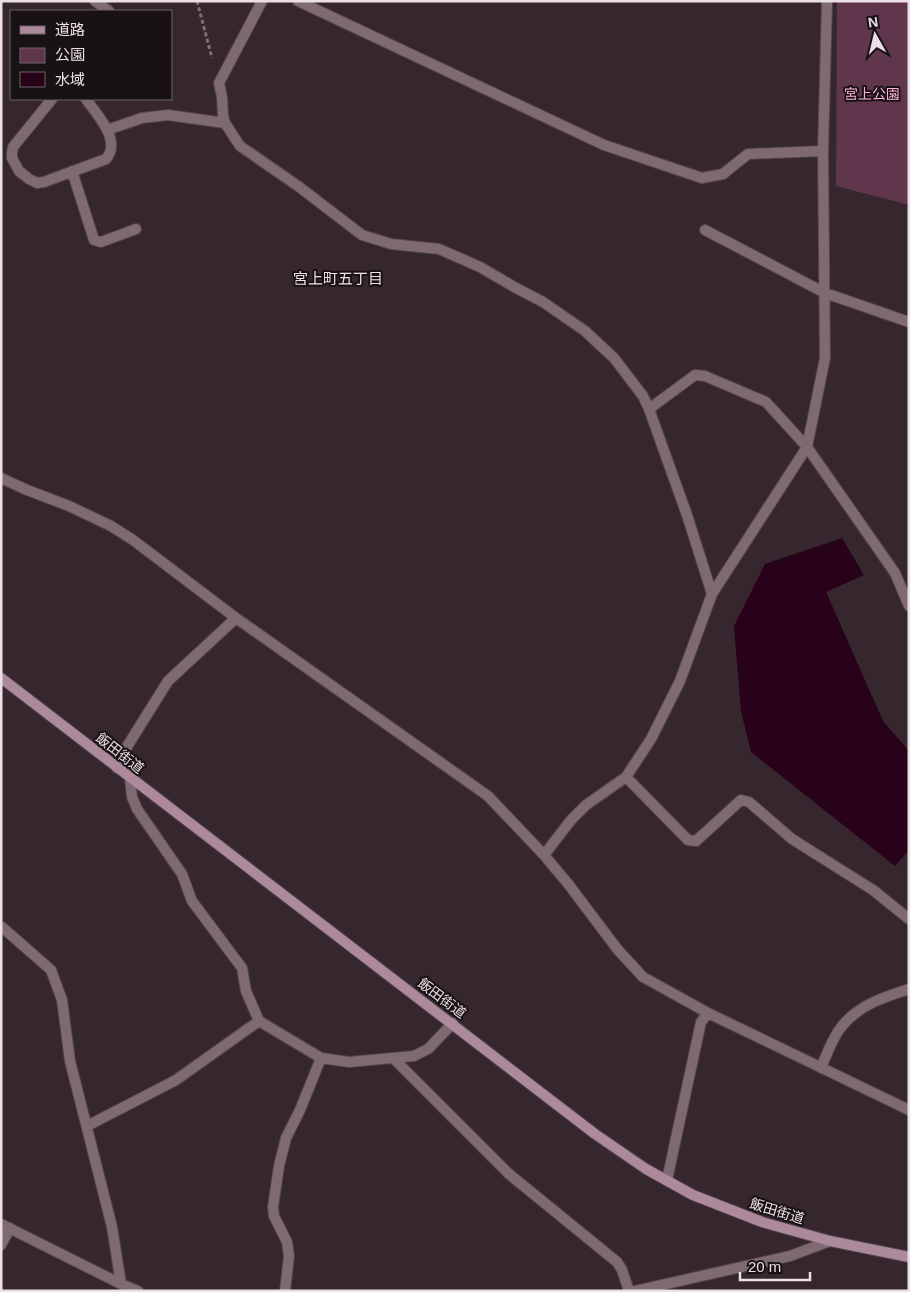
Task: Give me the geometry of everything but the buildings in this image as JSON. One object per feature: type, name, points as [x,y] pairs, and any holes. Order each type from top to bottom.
[{"type":"main road","name":"飯田街道","points":[[1,678],[453,1023],[595,1134],[646,1169],[693,1195],[762,1222],[830,1241],[909,1257]]},
{"type":"street","points":[[95,1],[108,10]]},
{"type":"street","points":[[262,1],[219,83],[225,123],[240,146],[298,186],[362,235],[391,244],[439,249],[480,267],[543,302],[585,331],[614,358],[642,396],[649,409],[687,515],[712,594]]},
{"type":"street","points":[[298,1],[604,145],[702,178],[723,174],[748,154],[822,151]]},
{"type":"street","points":[[544,855],[571,820],[586,805],[626,777],[651,739],[680,681],[712,594],[807,447],[825,358],[822,151],[827,1]]},
{"type":"street","points":[[51,100],[13,147],[12,158],[19,171],[29,179],[37,182],[44,182],[106,160],[112,148],[107,130],[87,100]]},
{"type":"street","points":[[107,130],[142,118],[168,115],[225,123]]},
{"type":"street","points":[[72,171],[94,240],[101,242],[136,229]]},
{"type":"street","points":[[705,230],[825,293],[909,322]]},
{"type":"street","points":[[649,409],[695,374],[705,376],[766,402],[807,447],[895,573],[909,606]]},
{"type":"street","points":[[1,478],[69,506],[111,526],[149,552],[236,618],[488,796],[544,855],[618,950],[643,976],[708,1013],[909,1110]]},
{"type":"street","points":[[117,768],[128,745],[168,680],[236,618]]},
{"type":"street","points":[[626,777],[688,840],[696,841],[741,800],[749,802],[792,839],[873,890],[909,919]]},
{"type":"street","points":[[130,778],[132,796],[137,809],[182,874],[192,901],[242,968],[246,991],[259,1021],[321,1058],[349,1062],[414,1056],[428,1049],[453,1023]]},
{"type":"street","points":[[2,928],[50,970],[62,1000],[70,1062],[112,1227],[121,1284]]},
{"type":"street","points":[[820,1068],[842,1026],[862,1007],[881,998],[909,990]]},
{"type":"street","points":[[667,1180],[701,1022],[708,1013]]},
{"type":"street","points":[[87,1126],[176,1080],[259,1021]]},
{"type":"street","points":[[285,1291],[289,1256],[287,1242],[274,1216],[273,1207],[279,1166],[286,1138],[300,1110],[321,1058]]},
{"type":"street","points":[[394,1059],[509,1174],[617,1262],[622,1270],[629,1291]]},
{"type":"street","points":[[1,1245],[6,1226],[138,1291]]},
{"type":"street","points":[[635,1291],[790,1256],[830,1241]]},
{"type":"path","points":[[197,1],[219,83]]},
{"type":"green space","name":"宮上公園","points":[[837,1],[909,1],[909,205],[836,186]]},
{"type":"water","points":[[842,538],[864,575],[826,592],[883,721],[909,751],[909,850],[895,866],[751,752],[741,711],[734,626],[765,564]]},
{"type":"district","name":"宮上町五丁目","points":[[338,278]]}]
